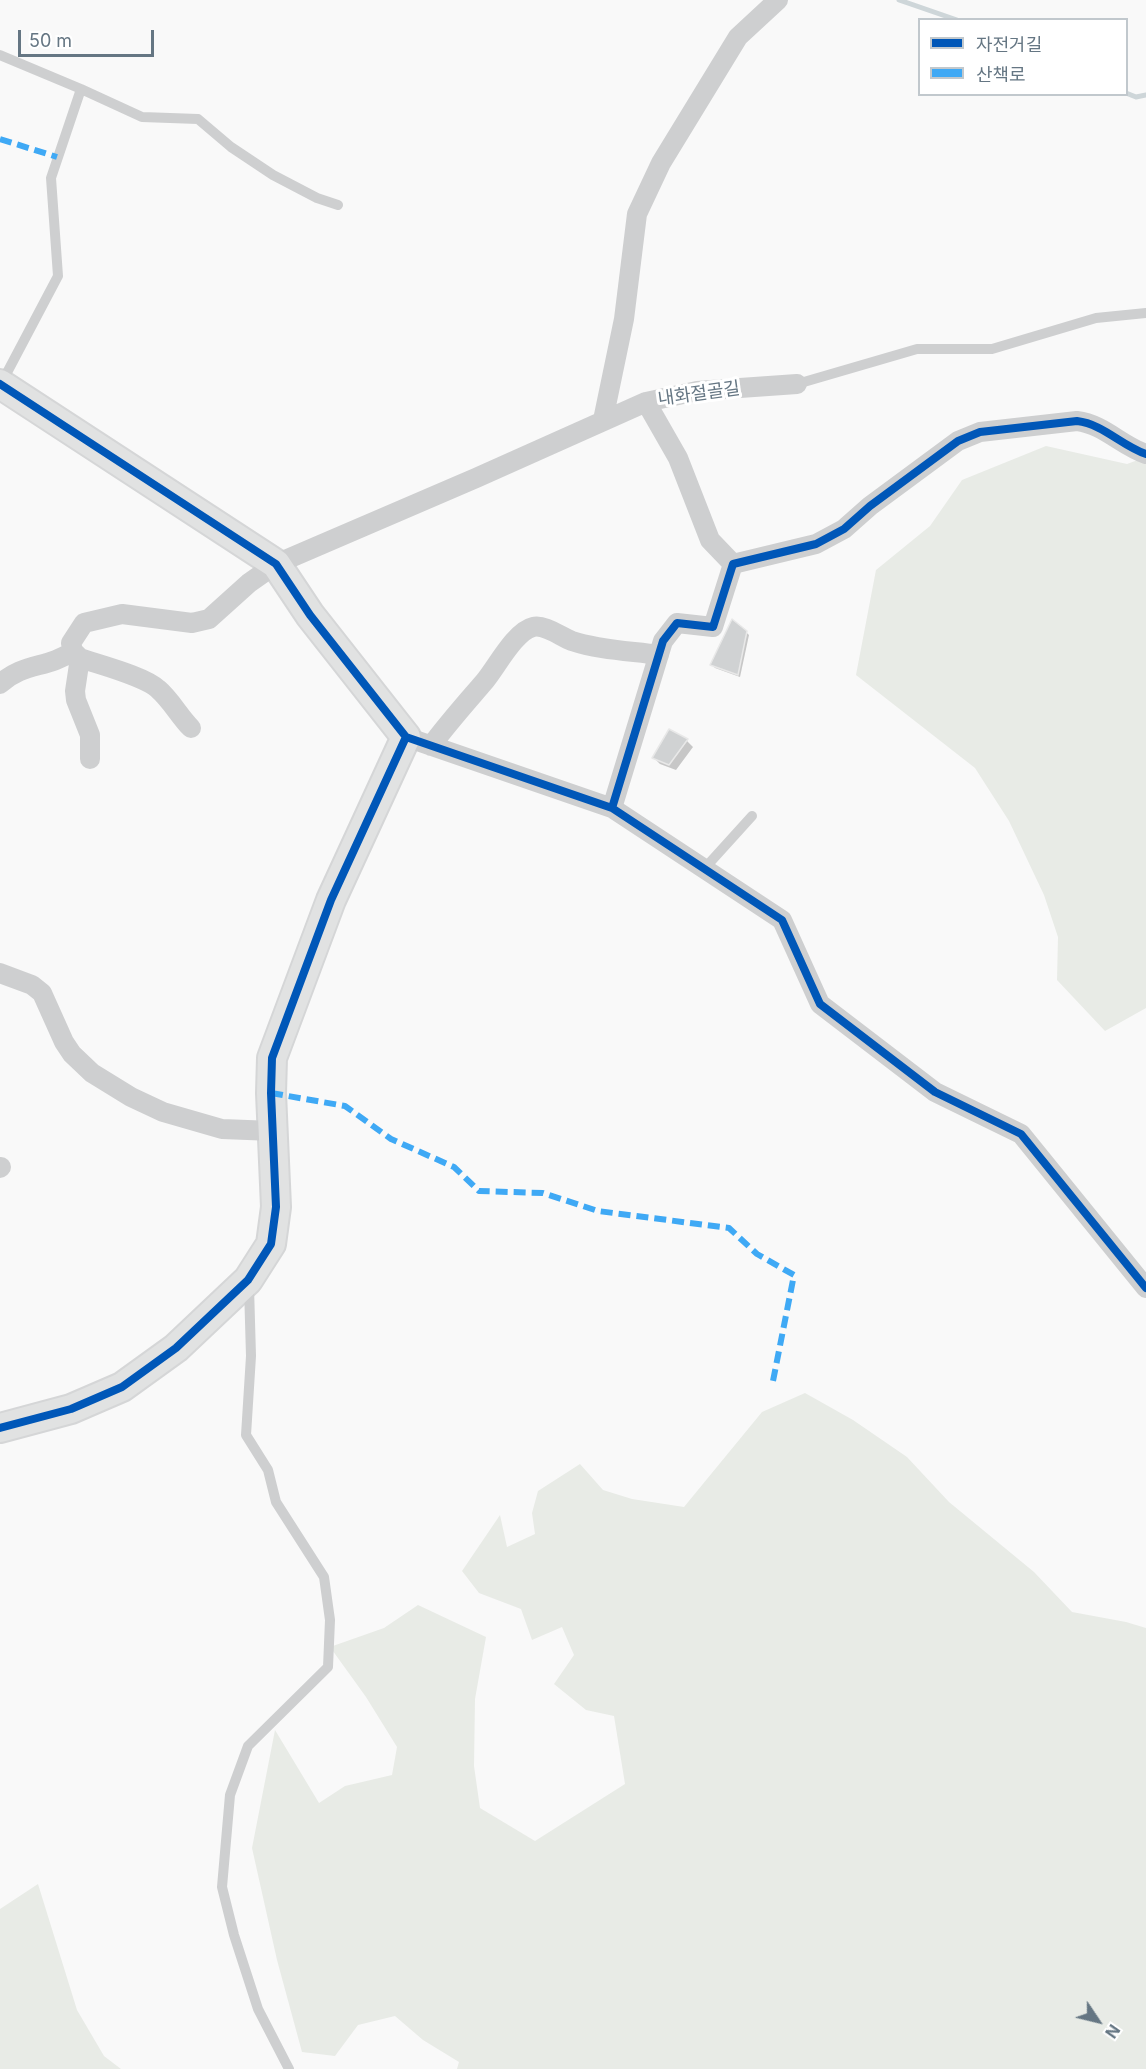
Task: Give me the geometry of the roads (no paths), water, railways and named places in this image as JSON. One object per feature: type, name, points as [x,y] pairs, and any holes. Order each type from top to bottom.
[{"type":"street","points":[[603,420],[624,319],[637,214],[661,163],[738,37],[775,3]]},
{"type":"street","points":[[1,384],[276,564],[310,615],[418,742],[612,808],[782,920],[820,1004],[935,1092],[1021,1134],[1146,1288]]},
{"type":"street","name":"내화절골길","points":[[76,655],[70,643],[84,623],[122,614],[192,623],[209,619],[249,583],[276,564],[646,402],[697,391],[797,384]]},
{"type":"street","points":[[646,402],[678,458],[710,540],[734,564]]},
{"type":"street","points":[[734,564],[816,544],[844,528],[958,441],[980,432],[1077,421],[1089,422],[1146,454]]},
{"type":"street","points":[[612,808],[663,641],[677,623],[713,627],[734,564]]},
{"type":"street","points":[[0,1428],[71,1409],[123,1387],[176,1348],[248,1280],[271,1244],[276,1207],[272,1058],[331,900],[418,742],[451,719],[490,675],[508,648],[532,627],[546,629],[556,635],[587,645],[659,655]]},
{"type":"street","points":[[76,655],[75,691],[78,707],[90,735],[90,759]]},
{"type":"street","points":[[0,684],[12,674],[76,655],[158,688],[191,728]]},
{"type":"street","points":[[0,973],[32,985],[42,993],[64,1042],[72,1054],[92,1073],[131,1097],[163,1112],[222,1129],[273,1131]]},
{"type":"lane","points":[[0,55],[142,117],[198,119],[231,147],[273,175],[317,198],[338,205]]},
{"type":"lane","points":[[1,384],[58,276],[51,178],[81,89]]},
{"type":"lane","name":"내화절골길","points":[[797,384],[917,349],[992,349],[1096,318],[1146,313]]},
{"type":"lane","points":[[704,869],[752,816]]},
{"type":"lane","points":[[248,1280],[251,1356],[246,1435],[268,1470],[276,1502],[324,1577],[330,1620],[328,1667],[248,1746],[230,1795],[229,1806],[222,1887],[234,1935],[258,2008],[290,2069]]},
{"type":"waterway","points":[[899,0],[951,18]]},
{"type":"waterway","points":[[1128,94],[1136,97],[1146,95]]}]
